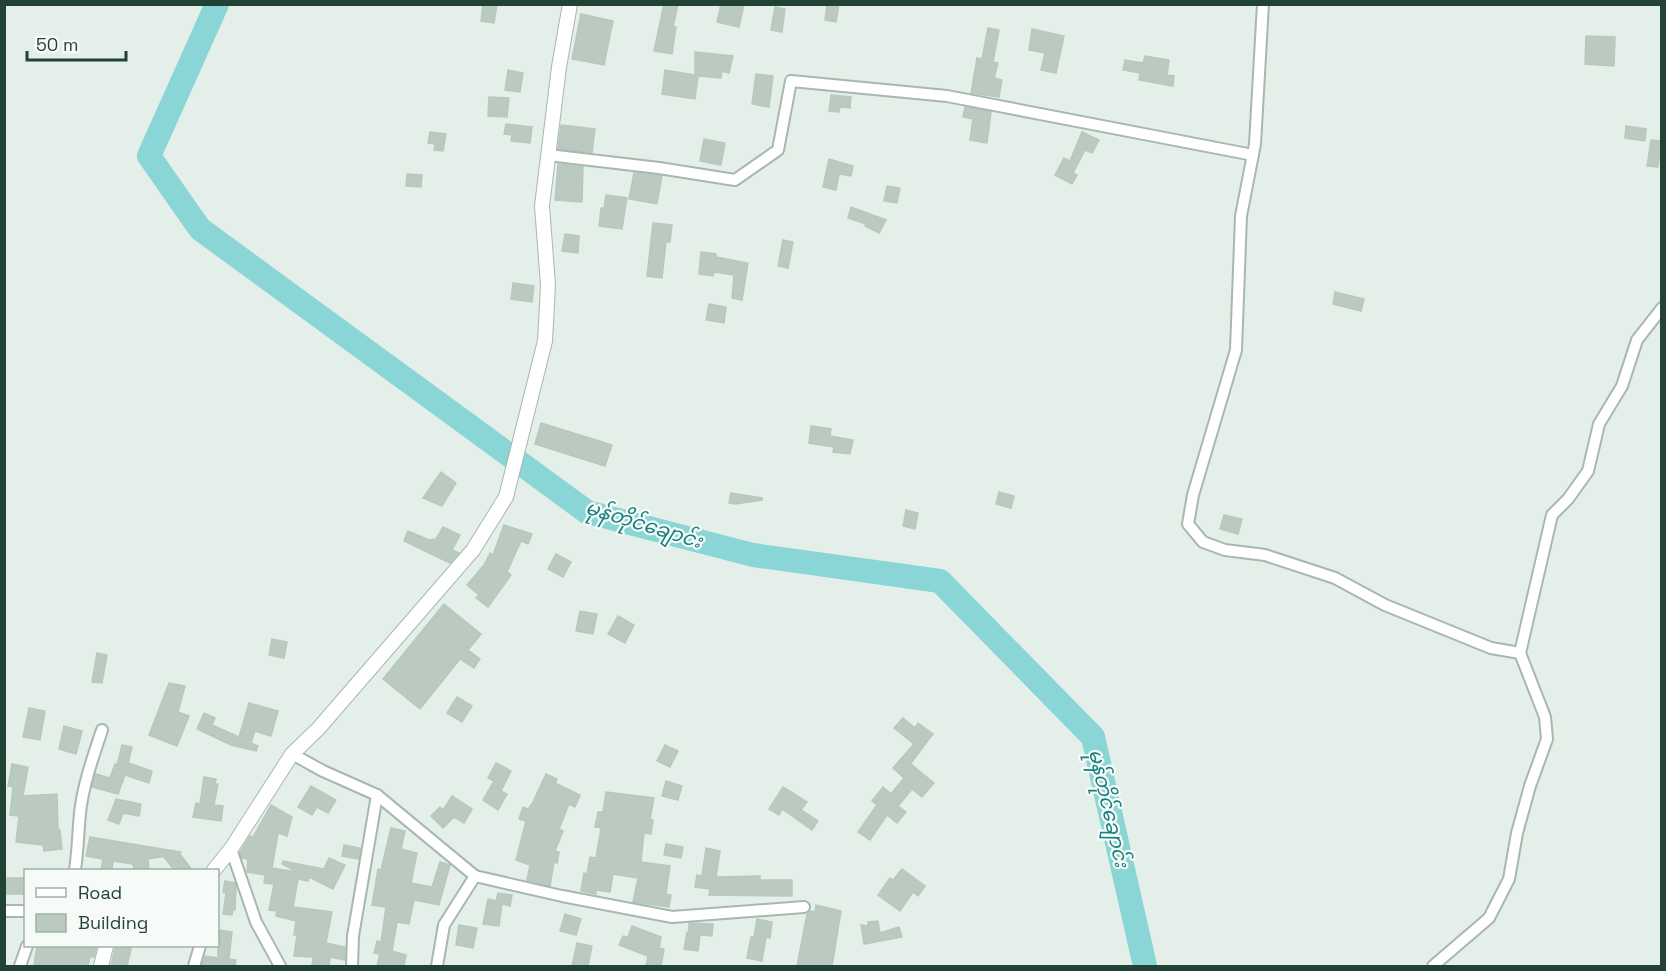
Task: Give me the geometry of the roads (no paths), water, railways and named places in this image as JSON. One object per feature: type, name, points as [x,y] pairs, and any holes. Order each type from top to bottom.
[{"type":"street","points":[[215,869],[231,849],[292,754],[318,729],[473,550],[506,497],[544,341],[548,285],[542,206],[559,67],[570,4]]},
{"type":"street","points":[[1263,4],[1253,155],[1241,216],[1236,350],[1199,474],[1188,524],[1203,542],[1225,550],[1264,555],[1335,578],[1385,605],[1491,648],[1520,653]]},
{"type":"street","points":[[548,155],[659,168],[735,180],[778,150],[791,81],[968,99],[1253,155]]},
{"type":"street","points":[[1433,966],[1489,918],[1509,879],[1530,786],[1547,740],[1545,717],[1520,653],[1552,515],[1568,499],[1588,471],[1599,424],[1622,386],[1637,340],[1662,308]]},
{"type":"street","points":[[75,869],[79,849],[80,812],[90,767],[102,730]]},
{"type":"street","points":[[292,754],[323,771],[377,795],[476,876],[562,896],[672,916],[804,907]]},
{"type":"street","points":[[352,966],[353,936],[377,795]]},
{"type":"street","points":[[231,849],[256,922],[280,966]]},
{"type":"street","points":[[437,966],[444,926],[476,876]]},
{"type":"street","points":[[4,911],[24,911]]},
{"type":"street","points":[[20,966],[26,947]]},
{"type":"street","points":[[101,966],[106,947]]},
{"type":"street","points":[[194,966],[199,947]]},
{"type":"waterway","name":"မုန်တိုင်ချောင်း","points":[[217,4],[149,156],[200,229],[587,512],[753,555],[940,581],[1093,737],[1145,966]]}]
